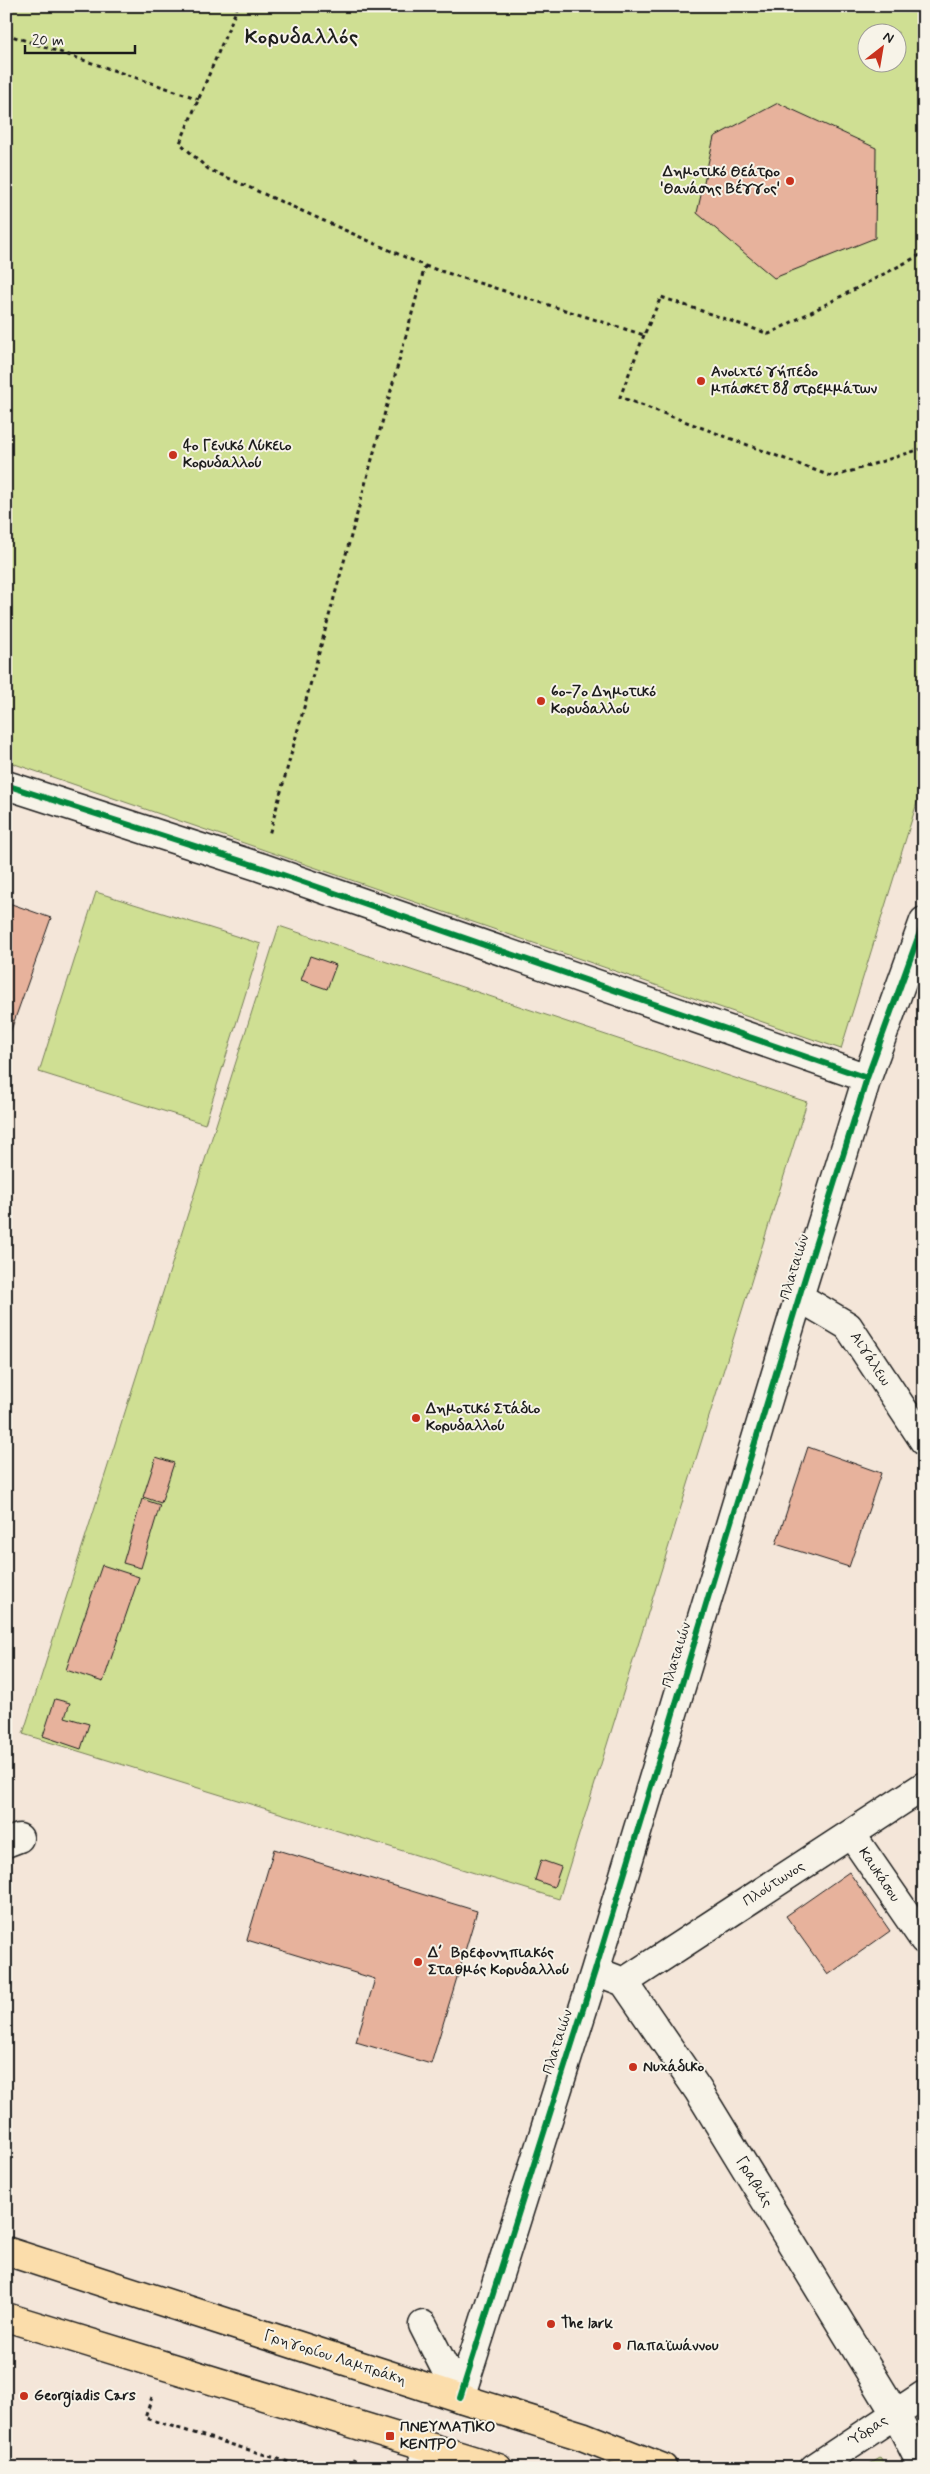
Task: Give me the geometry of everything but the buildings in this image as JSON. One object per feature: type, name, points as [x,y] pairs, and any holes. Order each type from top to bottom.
[{"type":"main road","name":"Γρηγορίου Λαμπράκη","points":[[6,2252],[582,2436],[663,2468]]},
{"type":"main road","points":[[6,2317],[424,2457],[498,2468]]},
{"type":"street","points":[[6,785],[260,867],[868,1078]]},
{"type":"street","name":"Πλαταιών","points":[[460,2398],[595,1971],[799,1296],[868,1078],[922,934]]},
{"type":"street","name":"Αιγάλεω","points":[[799,1296],[848,1326],[924,1441]]},
{"type":"street","name":"Πλούτωνος","points":[[624,1982],[924,1786]]},
{"type":"street","name":"Καυκάσου","points":[[850,1834],[924,1940]]},
{"type":"street","points":[[595,1971],[624,1982]]},
{"type":"street","name":"Γραβιάς","points":[[624,1982],[698,2090],[895,2414]]},
{"type":"street","points":[[423,2325],[460,2398]]},
{"type":"street","name":"Ύδρας","points":[[814,2468],[924,2395]]},
{"type":"street","points":[[895,2414],[923,2468]]},
{"type":"path","points":[[238,6],[180,143],[208,169],[425,266],[644,335]]},
{"type":"path","points":[[6,34],[199,99]]},
{"type":"path","points":[[924,253],[769,334],[661,297],[620,398],[833,477],[924,448]]},
{"type":"path","points":[[260,867],[425,266]]},
{"type":"path","points":[[146,2418],[308,2468]]},
{"type":"green space","points":[[6,6],[831,6],[923,13],[924,780],[841,1049],[6,761]]},
{"type":"green space","points":[[96,892],[261,944],[205,1124],[39,1072]]},
{"type":"green space","name":"Δημοτικό Στάδιο Κορυδαλλού","points":[[279,926],[807,1102],[559,1899],[23,1734]]},
{"type":"green space","points":[[880,2458],[887,2468],[863,2468]]},
{"type":"cycle path","points":[[6,785],[260,867],[867,1078]]},
{"type":"cycle path","points":[[460,2398],[595,1971],[867,1078],[924,921]]},
{"type":"place","name":"Δημοτικό Θεάτρο 'Θανάσης Βέγγος'","points":[[790,181]]},
{"type":"place","name":"Ανοιχτό γήπεδο μπάσκετ 88 στρεμμάτων","points":[[701,381]]},
{"type":"place","name":"4ο Γενικό Λύκειο Κορυδαλλού","points":[[173,455]]},
{"type":"place","name":"6ο-7ο Δημοτικό Κορυδαλλού","points":[[541,701]]},
{"type":"place","name":"Δημοτικό Στάδιο Κορυδαλλού","points":[[416,1418]]},
{"type":"place","name":"Δ΄ Βρεφονηπιακός Σταθμός Κορυδαλλού","points":[[418,1962]]},
{"type":"place","name":"Νυχάδικο","points":[[633,2067]]},
{"type":"place","name":"The lark","points":[[551,2324]]},
{"type":"place","name":"Παπαϊωάννου","points":[[617,2346]]},
{"type":"place","name":"Georgiadis Cars","points":[[24,2396]]},
{"type":"place","name":"ΠΝΕΥΜΑΤΙΚΟ ΚΕΝΤΡΟ","points":[[390,2436]]},
{"type":"district","name":"Κορυδαλλός","points":[[302,37]]}]
